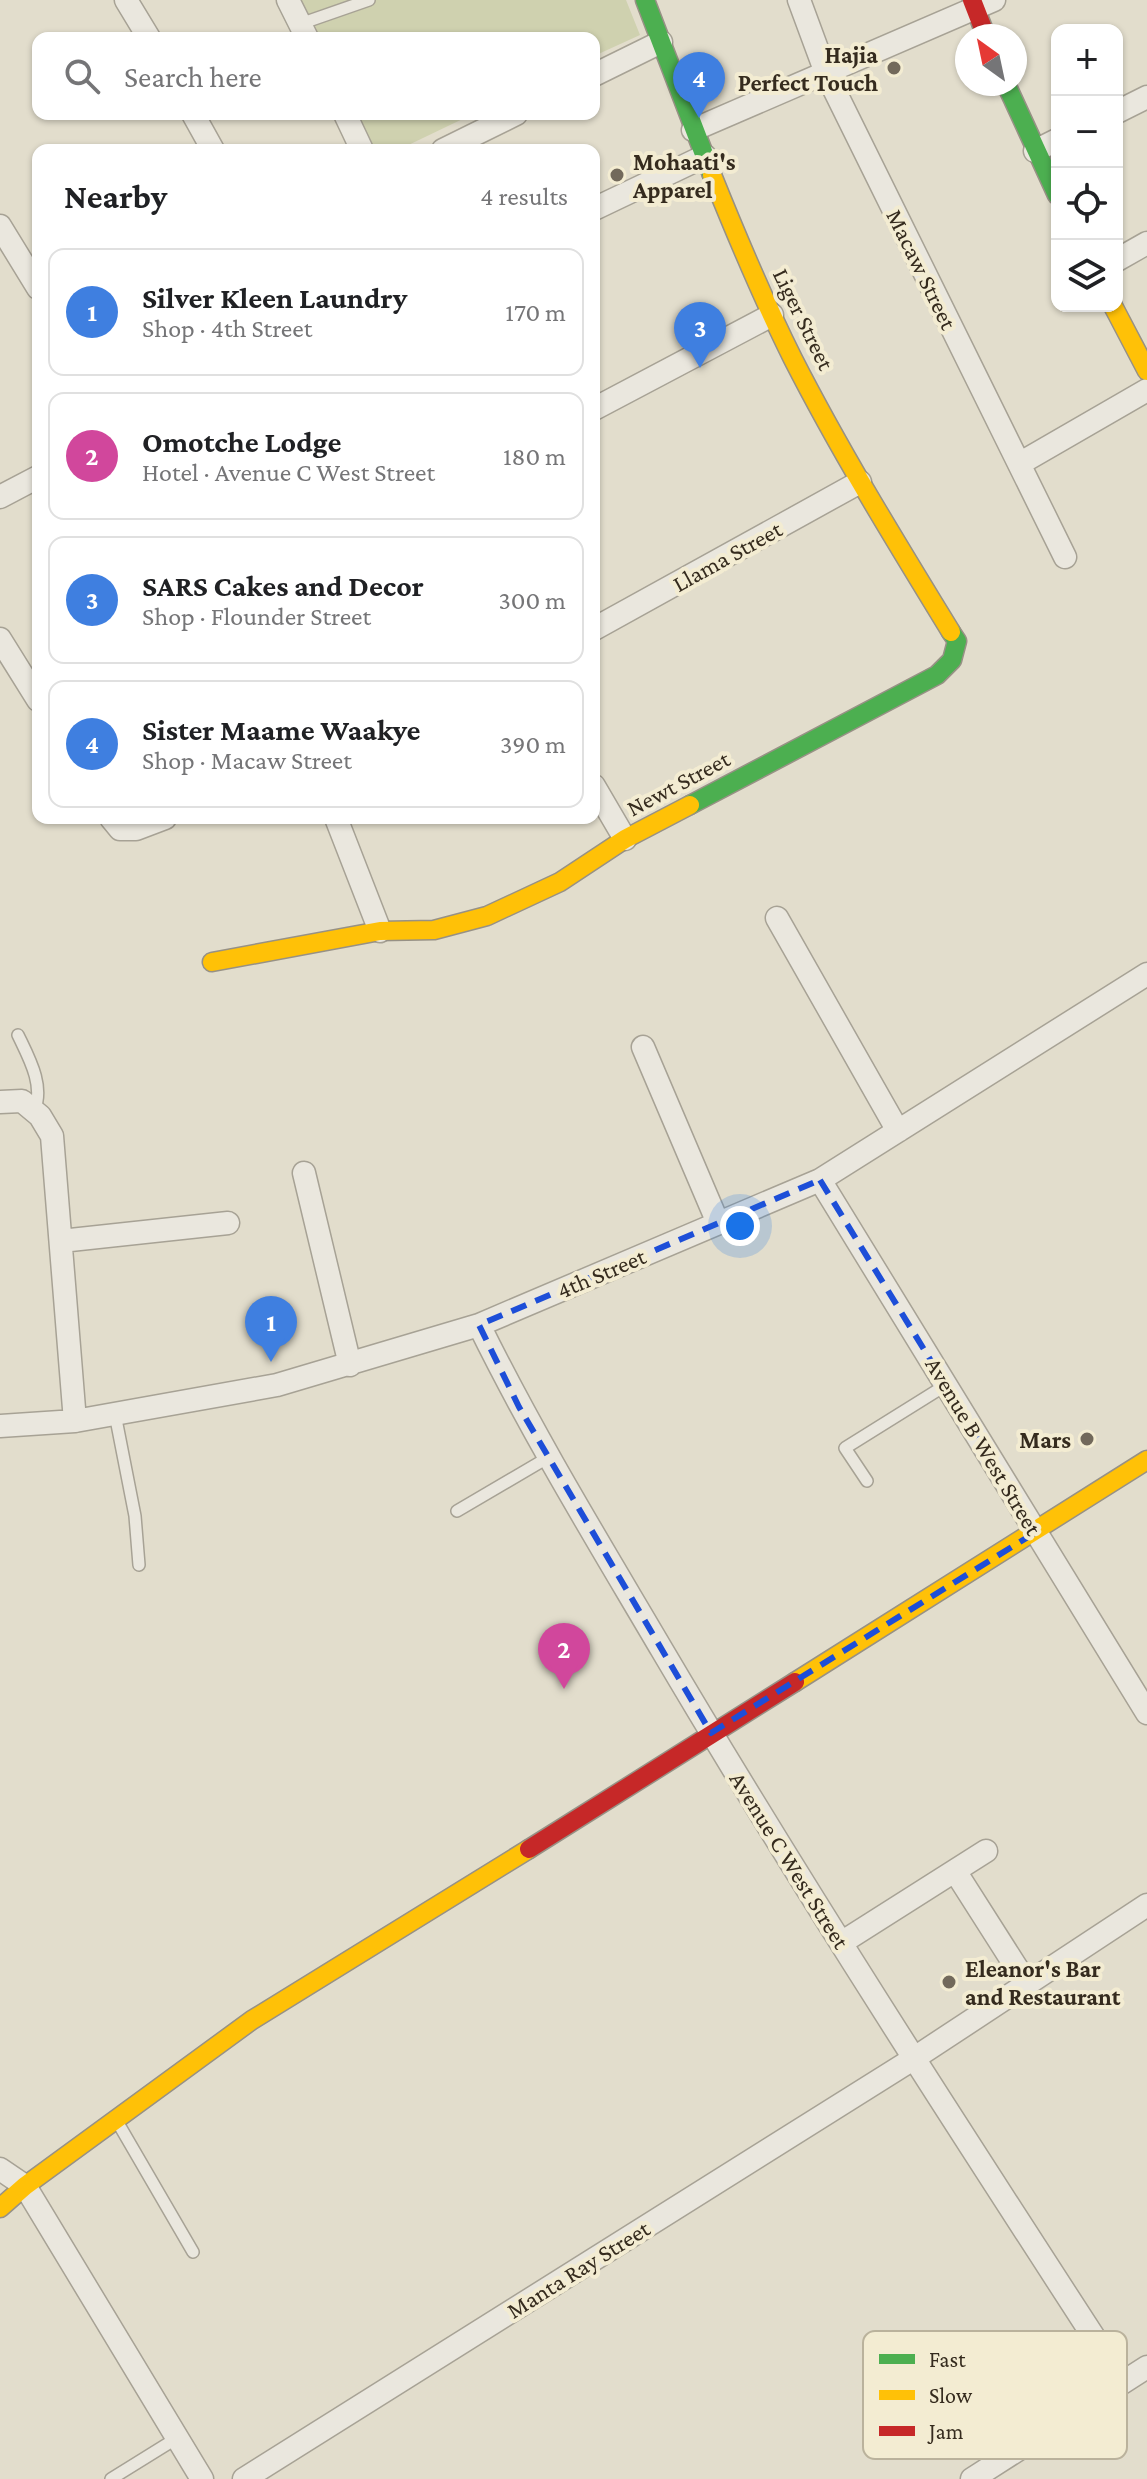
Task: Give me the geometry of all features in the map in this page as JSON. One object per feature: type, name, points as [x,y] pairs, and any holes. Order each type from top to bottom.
[{"type":"street","points":[[126,0],[145,32]]},
{"type":"street","points":[[288,0],[304,31]]},
{"type":"street","name":"Liger Street","points":[[645,0],[693,130],[772,315],[860,482],[957,641]]},
{"type":"street","name":"Macaw Street","points":[[799,0],[826,73],[1065,557]]},
{"type":"street","points":[[693,130],[980,3],[984,24]]},
{"type":"street","points":[[600,72],[661,42]]},
{"type":"street","points":[[1011,96],[1051,183]]},
{"type":"street","points":[[1123,109],[1147,97]]},
{"type":"street","points":[[196,120],[210,144]]},
{"type":"street","points":[[348,120],[359,144]]},
{"type":"street","points":[[455,144],[504,120]]},
{"type":"street","points":[[1035,151],[1051,143]]},
{"type":"street","points":[[600,206],[705,156]]},
{"type":"street","points":[[0,226],[32,278]]},
{"type":"street","points":[[1123,257],[1147,243]]},
{"type":"street","points":[[1116,312],[1147,371]]},
{"type":"street","points":[[600,406],[772,315]]},
{"type":"street","points":[[1019,464],[1147,390]]},
{"type":"street","points":[[0,497],[32,480]]},
{"type":"street","name":"Llama Street","points":[[600,626],[860,482]]},
{"type":"street","points":[[0,639],[32,690]]},
{"type":"street","name":"Newt Street","points":[[212,962],[380,931],[434,930],[487,916],[560,882],[625,839],[937,675],[952,660],[957,641]]},
{"type":"street","points":[[600,796],[625,839]]},
{"type":"street","points":[[116,824],[120,829],[136,829],[149,824]]},
{"type":"street","points":[[338,824],[380,931]]},
{"type":"street","points":[[777,918],[898,1131]]},
{"type":"street","name":"4th Street","points":[[0,1426],[75,1421],[277,1385],[479,1325],[820,1180],[1147,974]]},
{"type":"street","points":[[643,1047],[718,1223]]},
{"type":"street","points":[[0,1102],[22,1101],[40,1116],[52,1136],[75,1421]]},
{"type":"street","points":[[304,1173],[350,1365]]},
{"type":"street","name":"Avenue B West Street","points":[[820,1180],[1147,1713]]},
{"type":"street","points":[[61,1241],[228,1223]]},
{"type":"street","name":"Avenue C West Street","points":[[479,1325],[519,1407],[711,1733],[913,2059],[1090,2331]]},
{"type":"street","points":[[0,2208],[25,2186],[252,2020],[446,1902],[1147,1460]]},
{"type":"street","points":[[841,1943],[986,1851]]},
{"type":"street","points":[[955,1871],[1027,1984]]},
{"type":"street","name":"Manta Ray Street","points":[[244,2479],[913,2059],[1147,1905]]},
{"type":"street","points":[[0,2169],[25,2186],[202,2479]]},
{"type":"street","points":[[1127,2380],[1147,2367]]},
{"type":"street","points":[[972,2479],[1003,2459]]},
{"type":"lane","points":[[304,31],[369,0]]},
{"type":"lane","points":[[18,1035],[35,1077],[39,1101],[34,1111]]},
{"type":"lane","points":[[867,1481],[845,1448],[946,1385]]},
{"type":"lane","points":[[115,1414],[135,1516],[139,1565]]},
{"type":"lane","points":[[457,1511],[549,1457]]},
{"type":"lane","points":[[116,2120],[193,2252]]},
{"type":"lane","points":[[111,2479],[177,2438]]},
{"type":"highlighted area","points":[[820,1180],[1036,1532],[711,1733],[519,1407],[479,1325]]},
{"type":"green space","points":[[298,0],[626,0],[640,35],[600,53],[600,32],[313,32]]},
{"type":"green space","points":[[357,120],[460,120],[410,144],[368,144]]},
{"type":"traffic: fast","points":[[645,0],[712,175]]},
{"type":"traffic: fast","points":[[1012,96],[1051,182]]},
{"type":"traffic: fast","points":[[690,805],[937,675],[952,660],[957,641],[951,632]]},
{"type":"traffic: slow","points":[[712,175],[761,291],[811,394],[951,632]]},
{"type":"traffic: slow","points":[[1116,312],[1147,371]]},
{"type":"traffic: slow","points":[[212,962],[380,931],[434,930],[487,916],[560,882],[625,839],[690,805]]},
{"type":"traffic: slow","points":[[795,1682],[1147,1460]]},
{"type":"traffic: slow","points":[[0,2208],[25,2186],[252,2020],[529,1849]]},
{"type":"traffic: jam","points":[[972,0],[981,24]]},
{"type":"traffic: jam","points":[[529,1849],[795,1682]]},
{"type":"place","name":"Hajia Perfect Touch","points":[[894,68]]},
{"type":"place","name":"Sister Maame Waakye","points":[[699,118]]},
{"type":"place","name":"Mohaati's Apparel","points":[[617,175]]},
{"type":"place","name":"SARS Cakes and Decor","points":[[700,368]]},
{"type":"place","name":"Silver Kleen Laundry","points":[[271,1362]]},
{"type":"place","name":"Mars","points":[[1087,1439]]},
{"type":"place","name":"Omotche Lodge","points":[[564,1689]]},
{"type":"place","name":"Eleanor's Bar and Restaurant","points":[[949,1982]]}]
